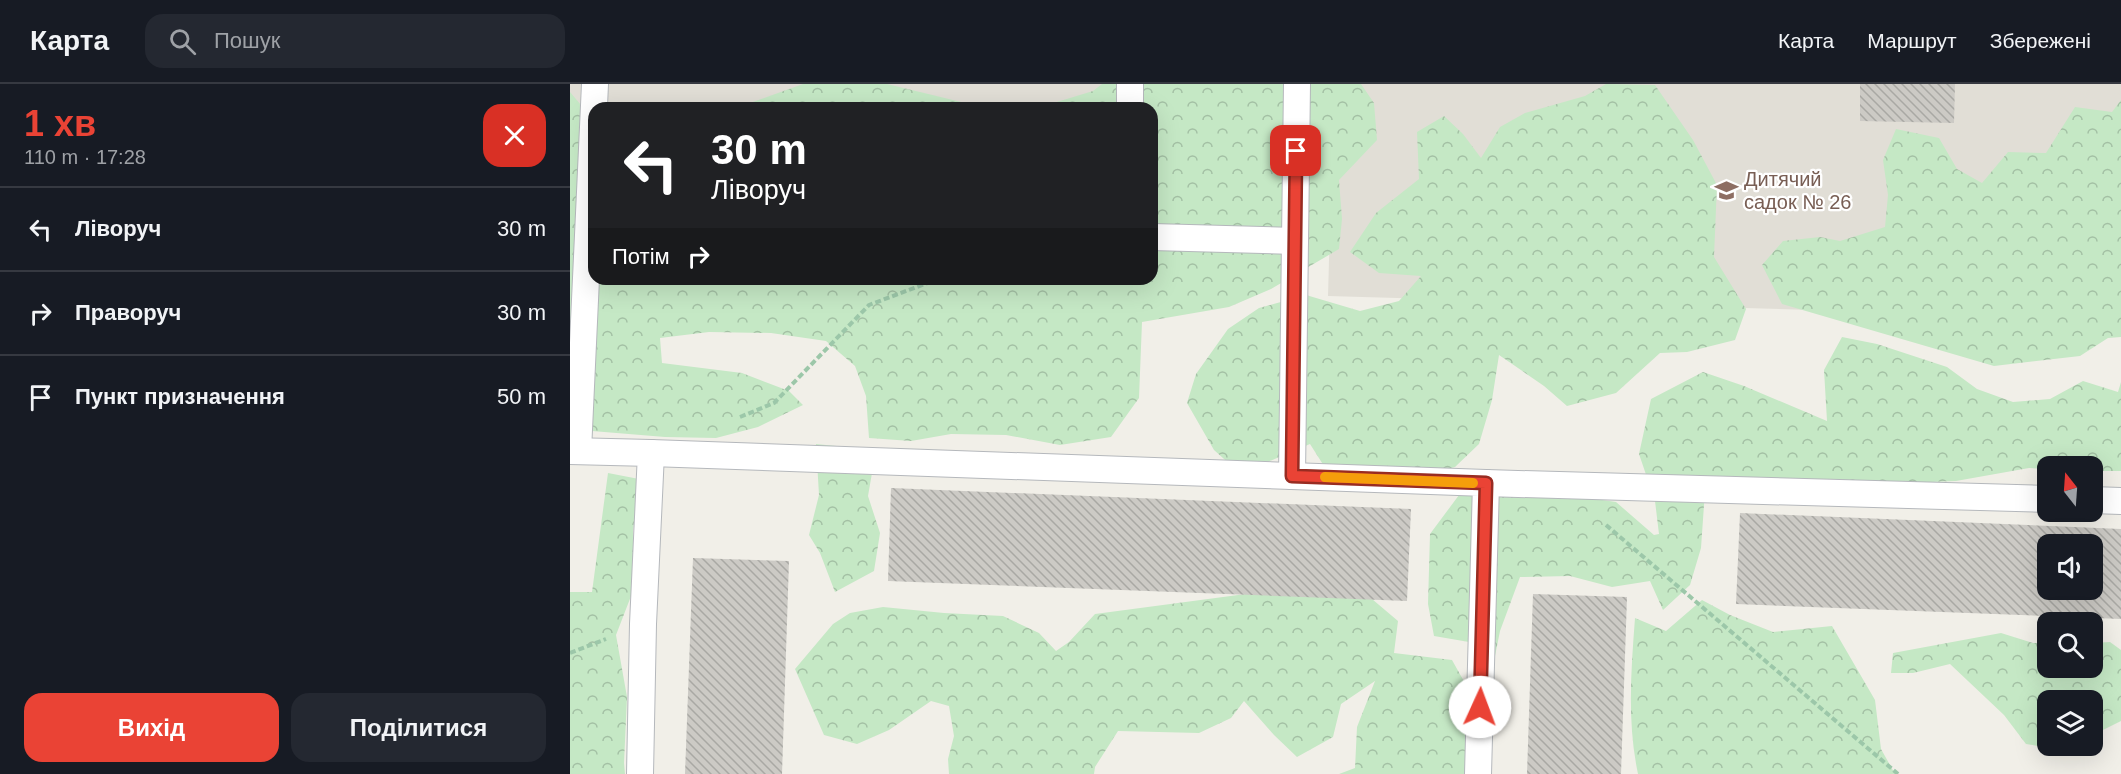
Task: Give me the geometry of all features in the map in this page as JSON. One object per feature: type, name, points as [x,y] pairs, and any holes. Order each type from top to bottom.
[{"type":"lane","points":[[594,102],[595,84]]},
{"type":"lane","points":[[1130,84],[1130,102]]},
{"type":"lane","points":[[1292,476],[1298,84]]},
{"type":"lane","points":[[588,172],[574,451],[1486,483],[2037,499]]},
{"type":"lane","points":[[1158,237],[1295,241]]},
{"type":"lane","points":[[640,774],[643,624],[651,453]]},
{"type":"lane","points":[[1478,774],[1486,483]]},
{"type":"lane","points":[[2103,500],[2121,501]]},
{"type":"path","points":[[733,420],[774,403],[868,305],[922,285]]},
{"type":"path","points":[[1559,485],[1898,774]]},
{"type":"shaded area","points":[[570,84],[1264,84],[1158,107],[1158,102],[588,102],[588,123],[570,167]]},
{"type":"shaded area","name":"Дитячий садок № 26","points":[[1334,84],[2121,84],[2121,319],[1328,296]]},
{"type":"green space","points":[[803,84],[887,84],[961,102],[753,102]]},
{"type":"green space","points":[[1102,84],[1361,84],[1374,103],[1377,140],[1339,180],[1342,219],[1339,249],[1271,289],[1229,307],[1142,322],[1139,398],[1111,437],[1060,445],[1006,435],[951,434],[911,441],[869,438],[866,396],[855,366],[826,341],[771,333],[709,332],[660,338],[662,363],[742,373],[789,391],[803,405],[758,427],[716,438],[665,437],[592,431],[570,413],[570,92],[581,105],[588,105],[588,285],[1158,285],[1158,102],[1057,102],[1093,91]]},
{"type":"green space","points":[[1606,84],[1655,85],[1693,140],[1717,185],[1714,257],[1746,309],[1735,340],[1687,352],[1660,353],[1616,393],[1567,406],[1544,386],[1499,355],[1492,400],[1479,444],[1455,467],[1405,480],[1331,477],[1310,444],[1265,463],[1243,476],[1214,450],[1187,403],[1196,374],[1228,329],[1259,308],[1306,295],[1360,311],[1399,301],[1421,276],[1379,273],[1350,252],[1376,213],[1419,179],[1417,132],[1444,116],[1463,134],[1481,158],[1500,127],[1525,113],[1585,96]]},
{"type":"green space","points":[[2121,100],[2121,337],[2108,338],[2080,356],[1994,366],[1782,304],[1762,265],[1783,241],[1820,237],[1840,241],[1885,227],[1888,195],[1883,160],[1896,129],[1939,138],[1957,169],[1982,183],[2008,152],[2046,153],[2075,107],[2112,112]]},
{"type":"green space","points":[[1842,337],[1877,344],[1947,367],[1977,389],[2013,402],[2050,399],[2083,381],[2118,392],[2121,382],[2121,471],[2103,471],[2103,456],[2037,456],[2037,468],[1956,481],[1705,491],[1701,548],[1690,585],[1663,610],[1650,581],[1612,587],[1570,576],[1520,577],[1500,631],[1493,666],[1469,642],[1434,636],[1428,604],[1430,534],[1462,491],[1568,495],[1616,502],[1654,535],[1659,534],[1655,501],[1639,454],[1651,399],[1703,372],[1744,386],[1827,421],[1824,370]]},
{"type":"green space","points":[[816,444],[876,450],[868,496],[880,533],[874,571],[835,592],[820,553],[809,535],[819,495]]},
{"type":"green space","points":[[608,473],[639,479],[633,531],[633,591],[616,635],[627,697],[625,774],[570,774],[570,592],[592,592]]},
{"type":"green space","points":[[1305,586],[1359,588],[1398,621],[1394,653],[1452,660],[1493,733],[1490,774],[1339,774],[1355,768],[1357,727],[1375,681],[1341,704],[1333,737],[1297,757],[1244,701],[1231,718],[1199,733],[1118,731],[1095,767],[1094,774],[949,774],[948,759],[954,736],[949,706],[931,701],[889,730],[857,744],[824,735],[795,669],[833,624],[850,613],[883,607],[1003,616],[1039,633],[1056,651],[1069,642],[1095,614]]},
{"type":"green space","points":[[1702,600],[1730,615],[1773,632],[1832,626],[1875,700],[1881,749],[1895,774],[1638,774],[1631,716],[1635,618],[1666,631]]},
{"type":"green space","points":[[2001,633],[2037,643],[2037,678],[2103,678],[2103,642],[2110,642],[2121,650],[2121,721],[2103,730],[2103,690],[2037,690],[2037,746],[2026,744],[2004,715],[1950,664],[1913,673],[1891,673],[1893,653]]},
{"type":"building","points":[[1860,84],[1955,84],[1954,123],[1860,121]]},
{"type":"building","points":[[891,488],[1411,509],[1407,601],[888,581]]},
{"type":"building","points":[[1740,513],[2121,529],[2121,619],[2103,618],[2103,612],[2037,612],[2037,616],[1736,604]]},
{"type":"building","points":[[693,558],[789,561],[782,774],[685,774]]},
{"type":"building","points":[[1533,594],[1627,597],[1621,774],[1527,774]]},
{"type":"slow traffic","points":[[1325,477],[1473,483]]},
{"type":"place","name":"Дитячий садок № 26","points":[[1726,190]]},
{"type":"route","points":[[1296,151],[1292,476],[1486,483],[1480,707]]}]
